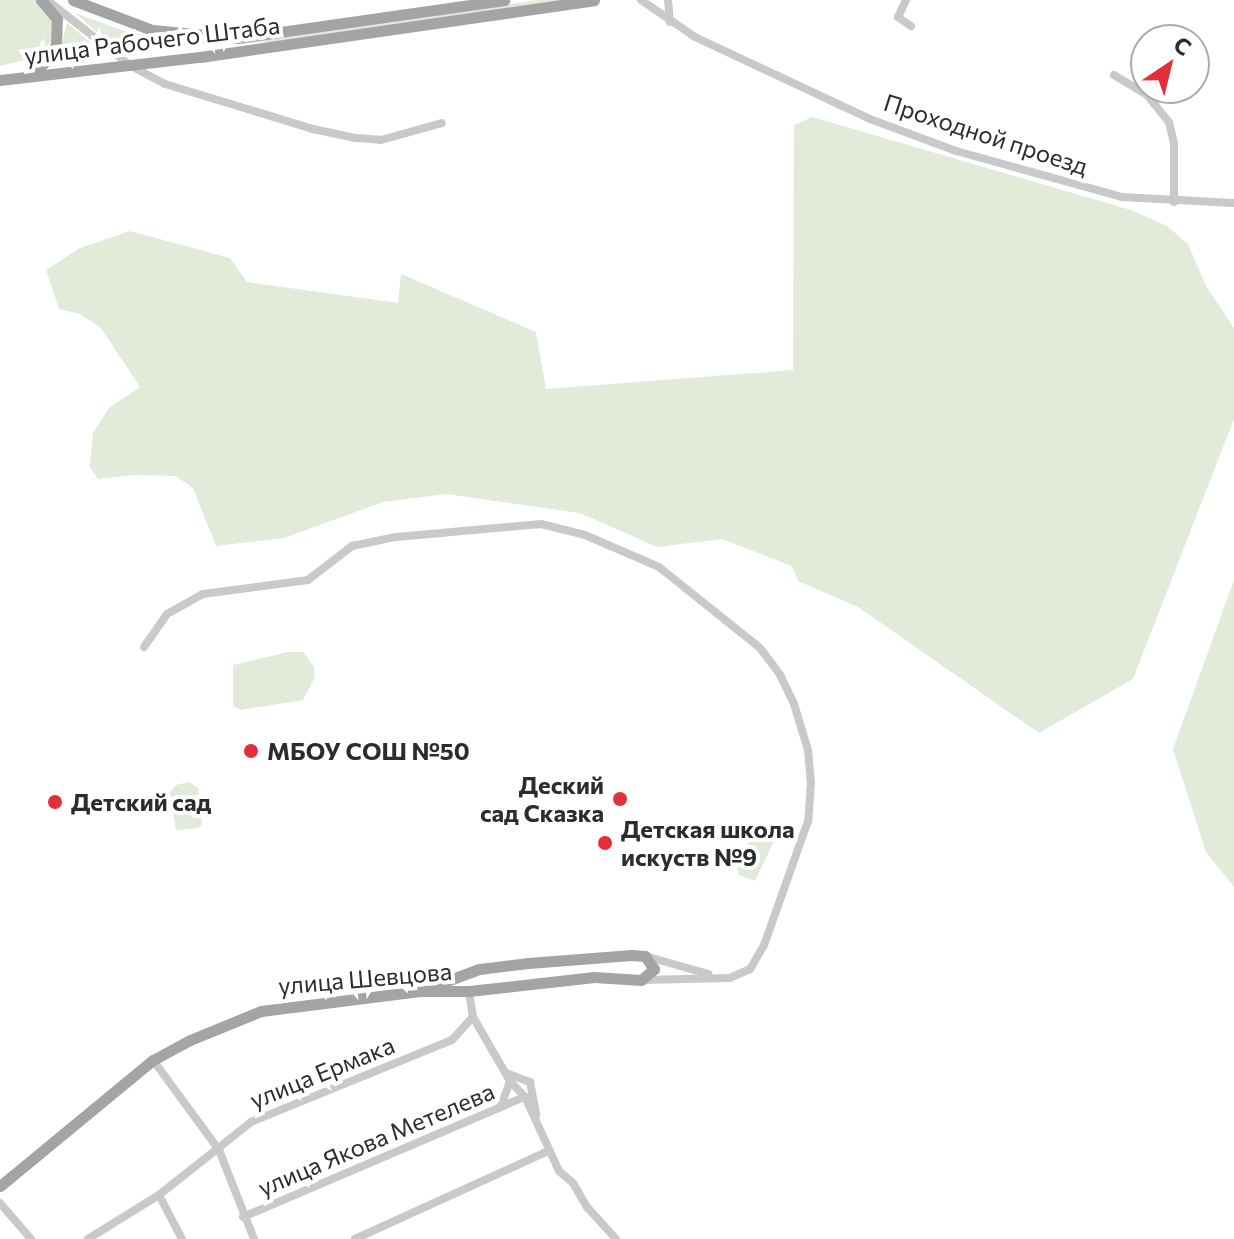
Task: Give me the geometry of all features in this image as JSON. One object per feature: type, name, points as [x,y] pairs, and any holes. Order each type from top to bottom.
[{"type":"main road","points":[[23,78],[43,64],[56,45],[57,19],[44,0]]},
{"type":"main road","name":"улица Рабочего Штаба","points":[[73,0],[152,30],[238,38],[504,0]]},
{"type":"main road","name":"улица Рабочего Штаба","points":[[0,80],[131,66],[594,0]]},
{"type":"main road","points":[[420,991],[479,969],[645,956],[654,969],[641,980]]},
{"type":"main road","name":"улица Шевцова","points":[[0,1186],[153,1060],[190,1040],[261,1011],[420,991],[469,991],[594,977],[641,980]]},
{"type":"street","points":[[44,0],[131,66],[165,84],[313,129],[355,138],[381,140],[442,123]]},
{"type":"street","name":"Проходной проезд","points":[[641,0],[670,22],[870,119],[956,151],[1122,197],[1234,203]]},
{"type":"street","points":[[668,0],[670,22]]},
{"type":"street","points":[[906,0],[898,17],[911,26]]},
{"type":"street","points":[[1114,75],[1147,95],[1169,122],[1174,143],[1174,202]]},
{"type":"street","name":"улица Шевцова","points":[[144,647],[167,614],[203,594],[308,580],[352,546],[396,537],[541,524],[585,535],[648,561],[760,648],[794,704],[808,750],[808,821],[764,945],[750,969],[742,976],[641,980]]},
{"type":"street","points":[[645,956],[717,977]]},
{"type":"street","points":[[469,991],[473,1017],[507,1077],[525,1097],[548,1151],[587,1207],[616,1239]]},
{"type":"street","name":"улица Ермака","points":[[88,1239],[159,1195],[251,1122],[452,1040],[473,1017]]},
{"type":"street","points":[[153,1060],[219,1150],[254,1239]]},
{"type":"street","points":[[500,1107],[507,1077]]},
{"type":"street","points":[[507,1077],[530,1082],[539,1132]]},
{"type":"street","name":"улица Якова Метелева","points":[[243,1217],[525,1097]]},
{"type":"street","points":[[355,1239],[548,1151]]},
{"type":"street","points":[[159,1195],[182,1239]]},
{"type":"street","points":[[0,1203],[31,1239]]},
{"type":"green space","points":[[0,0],[39,0],[54,21],[51,41],[40,56],[0,66]]},
{"type":"green space","points":[[539,0],[566,0],[273,42],[171,45],[120,52],[75,13],[124,31],[170,41],[239,42]]},
{"type":"green space","points":[[67,23],[78,32],[104,54],[58,59]]},
{"type":"green space","points":[[812,117],[1131,210],[1167,226],[1188,244],[1206,286],[1234,328],[1234,419],[1133,679],[1039,733],[858,607],[798,581],[792,566],[722,539],[657,547],[580,513],[446,494],[383,502],[284,538],[216,546],[193,488],[176,476],[134,475],[98,479],[90,467],[93,433],[109,408],[140,387],[101,328],[80,314],[59,309],[46,270],[80,248],[130,231],[230,258],[247,282],[398,303],[401,274],[536,332],[546,389],[793,370],[794,125]]},
{"type":"green space","points":[[1234,580],[1234,887],[1206,852],[1173,749]]},
{"type":"green space","points":[[288,652],[303,652],[314,667],[315,677],[303,700],[241,710],[233,706],[233,665]]},
{"type":"green space","points":[[189,782],[198,788],[202,824],[199,828],[176,830],[170,792],[176,785]]},
{"type":"green space","points":[[758,832],[774,841],[755,881],[739,875],[737,868],[753,833]]},
{"type":"place","name":"МБОУ СОШ №50","points":[[251,751]]},
{"type":"place","name":"Деский сад Сказка","points":[[620,799]]},
{"type":"place","name":"Детский сад","points":[[55,802]]},
{"type":"place","name":"Детская школа искуств №9","points":[[605,843]]}]
